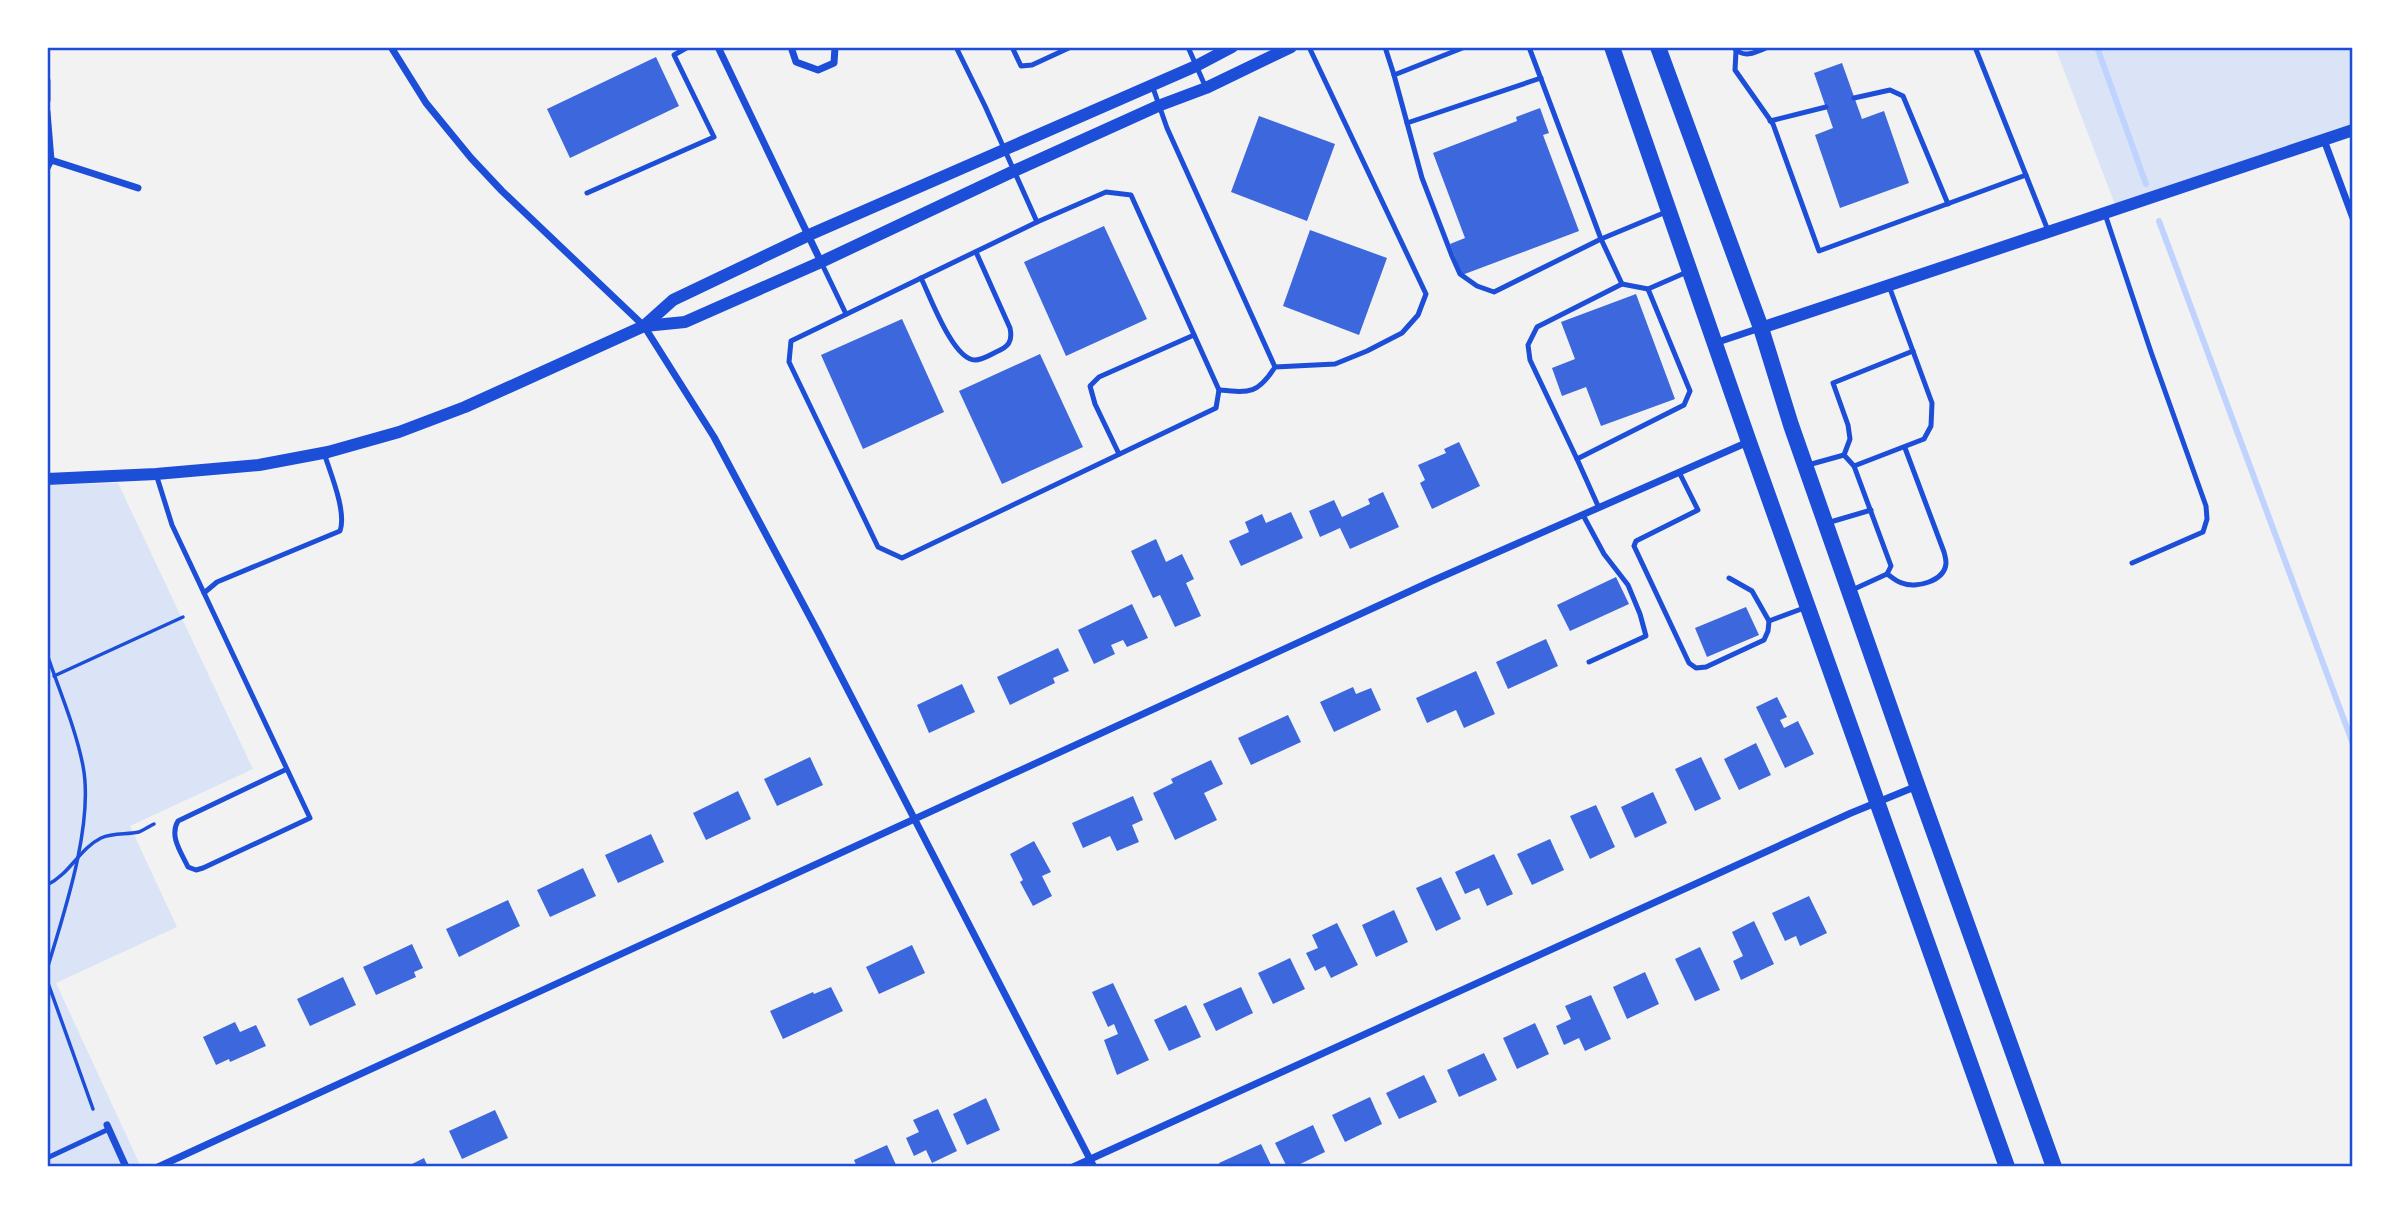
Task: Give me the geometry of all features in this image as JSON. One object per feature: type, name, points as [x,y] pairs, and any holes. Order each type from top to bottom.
[{"type":"main road","points":[[1612,47],[1714,343],[2007,1167]]},
{"type":"main road","points":[[1658,47],[1761,328],[1849,592],[2054,1167]]},
{"type":"street","points":[[391,47],[426,103],[471,158],[644,327],[714,437],[818,632],[1092,1163]]},
{"type":"street","points":[[718,47],[821,262]]},
{"type":"street","points":[[791,47],[796,62],[818,70],[834,62],[835,47]]},
{"type":"street","points":[[644,327],[673,300],[809,235],[1196,66],[1232,47]]},
{"type":"street","points":[[47,479],[156,474],[259,465],[324,453],[399,432],[465,407],[644,327],[685,323],[1014,171],[1158,106],[1206,88],[1292,47]]},
{"type":"street","points":[[47,81],[47,100]]},
{"type":"street","points":[[47,113],[49,164],[138,188]]},
{"type":"street","points":[[1714,343],[2353,130]]},
{"type":"street","points":[[2324,140],[2353,218]]},
{"type":"street","points":[[158,1167],[1432,581],[1749,442]]},
{"type":"street","points":[[1073,1167],[1092,1163],[1917,785]]},
{"type":"street","points":[[108,1127],[126,1167]]},
{"type":"lane","points":[[587,193],[714,137],[674,55],[688,47]]},
{"type":"lane","points":[[956,47],[1037,222]]},
{"type":"lane","points":[[1013,47],[1021,66],[1032,65],[1071,47]]},
{"type":"lane","points":[[1188,47],[1206,88]]},
{"type":"lane","points":[[1275,367],[1335,364],[1391,339],[1402,333],[1418,315],[1426,294],[1309,47]]},
{"type":"lane","points":[[1385,47],[1422,178],[1452,256],[1460,274],[1477,286],[1494,292],[1601,239],[1669,211]]},
{"type":"lane","points":[[1394,75],[1465,47]]},
{"type":"lane","points":[[1529,47],[1601,239],[1622,284]]},
{"type":"lane","points":[[1768,47],[1750,55],[1734,49],[1735,70],[1770,121],[1819,251],[2026,175]]},
{"type":"lane","points":[[1975,47],[2049,233]]},
{"type":"lane","points":[[1407,123],[1541,78]]},
{"type":"lane","points":[[1152,85],[1158,106],[1275,367]]},
{"type":"lane","points":[[1854,98],[1890,90],[1903,96],[1948,204]]},
{"type":"lane","points":[[1770,121],[1826,107]]},
{"type":"lane","points":[[1106,192],[1131,195],[1219,390],[1216,408],[902,558],[878,547],[789,362],[791,341],[976,252],[1106,192]]},
{"type":"lane","points":[[2105,214],[2206,506],[2207,519],[2203,532],[2132,563]]},
{"type":"lane","points":[[921,278],[950,339],[969,359],[977,361],[1007,348],[1012,337],[1010,328],[976,252]]},
{"type":"lane","points":[[821,262],[846,314]]},
{"type":"lane","points":[[1600,508],[1530,360],[1528,345],[1537,327],[1622,284],[1648,289],[1690,271]]},
{"type":"lane","points":[[1854,466],[1924,439],[1931,426],[1932,403],[1889,286]]},
{"type":"lane","points":[[1577,459],[1684,405],[1689,391],[1648,289]]},
{"type":"lane","points":[[1119,454],[1095,404],[1090,386],[1099,377],[1194,335]]},
{"type":"lane","points":[[1844,455],[1850,439],[1849,432],[1833,383],[1913,351]]},
{"type":"lane","points":[[1219,390],[1247,393],[1263,386],[1275,367]]},
{"type":"lane","points":[[1887,574],[1903,584],[1916,585],[1942,574],[1946,565],[1944,552],[1905,448]]},
{"type":"lane","points":[[204,593],[217,582],[340,531],[341,510],[324,453]]},
{"type":"lane","points":[[1805,466],[1844,455]]},
{"type":"lane","points":[[1844,455],[1854,466],[1891,566],[1887,574],[1849,592]]},
{"type":"lane","points":[[1679,472],[1698,510],[1647,534],[1636,541],[1634,546],[1689,663],[1696,668],[1706,667],[1764,640],[1768,631],[1769,621],[1752,591],[1729,578]]},
{"type":"lane","points":[[156,474],[172,525],[287,769],[310,818],[203,868],[196,870],[188,867],[174,835],[174,827],[178,821],[287,769]]},
{"type":"lane","points":[[1826,524],[1871,510]]},
{"type":"lane","points":[[1583,515],[1604,554],[1628,585],[1646,636],[1589,662]]},
{"type":"lane","points":[[1769,621],[1808,607]]},
{"type":"lane","points":[[47,1158],[108,1127]]},
{"type":"path","points":[[54,676],[183,617]]},
{"type":"path","points":[[47,654],[83,765],[86,792],[77,856],[48,966],[48,983],[93,1109]]},
{"type":"path","points":[[47,884],[57,880],[77,856],[100,839],[113,834],[140,831],[154,824]]},
{"type":"shaded area","points":[[2055,47],[2353,47],[2353,128],[2117,210]]},
{"type":"shaded area","points":[[118,483],[253,769],[130,826],[177,927],[56,983],[141,1167],[47,1167],[47,485]]},
{"type":"building","points":[[656,57],[679,106],[570,158],[547,109]]},
{"type":"building","points":[[1842,63],[1862,119],[1884,111],[1909,183],[1840,208],[1815,135],[1833,128],[1814,73]]},
{"type":"building","points":[[1540,108],[1549,133],[1543,135],[1579,231],[1462,275],[1450,244],[1465,238],[1433,153],[1517,121],[1516,117]]},
{"type":"building","points":[[1259,116],[1335,144],[1307,221],[1231,192]]},
{"type":"building","points":[[1104,226],[1147,319],[1066,356],[1024,262]]},
{"type":"building","points":[[1310,230],[1387,258],[1359,335],[1283,306]]},
{"type":"building","points":[[1636,294],[1675,399],[1601,426],[1586,387],[1562,396],[1552,368],[1575,359],[1561,322]]},
{"type":"building","points":[[902,319],[944,412],[863,449],[821,355]]},
{"type":"building","points":[[1040,354],[1083,447],[1002,484],[959,391]]},
{"type":"building","points":[[1459,442],[1480,486],[1432,509],[1420,483],[1425,480],[1418,465],[1446,453],[1444,449]]},
{"type":"building","points":[[1383,492],[1399,527],[1350,549],[1340,528],[1320,537],[1309,511],[1334,500],[1342,517],[1370,504],[1368,499]]},
{"type":"building","points":[[1291,512],[1303,538],[1241,566],[1229,541],[1249,532],[1245,522],[1262,514],[1266,523]]},
{"type":"building","points":[[1156,539],[1166,562],[1182,554],[1194,579],[1186,583],[1201,616],[1175,627],[1160,595],[1153,598],[1131,551]]},
{"type":"building","points":[[1616,577],[1629,604],[1570,631],[1557,605]]},
{"type":"building","points":[[1132,604],[1148,638],[1127,647],[1123,640],[1111,645],[1115,654],[1094,664],[1078,630]]},
{"type":"building","points":[[1746,607],[1759,635],[1707,657],[1695,628]]},
{"type":"building","points":[[1546,639],[1558,666],[1508,689],[1496,662]]},
{"type":"building","points":[[1058,648],[1069,671],[1053,678],[1055,683],[1010,705],[997,677]]},
{"type":"building","points":[[1476,671],[1495,714],[1464,728],[1456,710],[1427,723],[1416,698]]},
{"type":"building","points":[[962,684],[975,712],[929,733],[917,705]]},
{"type":"building","points":[[1353,687],[1356,694],[1371,688],[1381,710],[1334,732],[1320,702]]},
{"type":"building","points":[[1777,697],[1787,717],[1780,720],[1784,728],[1798,721],[1814,754],[1785,768],[1756,707]]},
{"type":"building","points":[[1288,715],[1301,742],[1251,765],[1238,738]]},
{"type":"building","points":[[1756,743],[1771,775],[1739,790],[1724,759]]},
{"type":"building","points":[[810,757],[823,785],[777,806],[764,779]]},
{"type":"building","points":[[1701,757],[1721,799],[1695,811],[1675,769]]},
{"type":"building","points":[[1211,760],[1223,784],[1204,793],[1217,820],[1175,840],[1153,793],[1173,783],[1171,779]]},
{"type":"building","points":[[738,791],[751,819],[706,840],[693,813]]},
{"type":"building","points":[[1653,792],[1667,823],[1635,838],[1621,807]]},
{"type":"building","points":[[1133,796],[1143,820],[1132,825],[1139,842],[1117,851],[1110,836],[1083,848],[1072,823]]},
{"type":"building","points":[[1596,805],[1615,847],[1590,859],[1570,816]]},
{"type":"building","points":[[651,834],[664,862],[618,883],[605,855]]},
{"type":"building","points":[[1550,839],[1564,870],[1532,885],[1517,854]]},
{"type":"building","points":[[1034,841],[1051,872],[1042,876],[1052,896],[1033,906],[1020,882],[1023,880],[1010,854]]},
{"type":"building","points":[[1494,854],[1513,894],[1487,906],[1479,888],[1465,894],[1455,872]]},
{"type":"building","points":[[583,868],[596,896],[550,917],[537,890]]},
{"type":"building","points":[[1441,877],[1461,919],[1436,931],[1416,888]]},
{"type":"building","points":[[1809,896],[1827,933],[1800,946],[1796,936],[1785,941],[1772,913]]},
{"type":"building","points":[[508,900],[520,926],[459,957],[446,929]]},
{"type":"building","points":[[1394,910],[1408,942],[1376,957],[1362,925]]},
{"type":"building","points":[[1754,921],[1774,964],[1741,980],[1733,961],[1743,956],[1732,932]]},
{"type":"building","points":[[1337,923],[1358,965],[1331,978],[1325,966],[1315,971],[1306,953],[1318,948],[1312,935]]},
{"type":"building","points":[[412,944],[423,968],[414,972],[416,977],[376,995],[363,967]]},
{"type":"building","points":[[912,945],[925,973],[879,994],[866,967]]},
{"type":"building","points":[[1700,947],[1720,990],[1695,1001],[1675,959]]},
{"type":"building","points":[[1290,958],[1305,989],[1273,1004],[1258,973]]},
{"type":"building","points":[[1645,972],[1659,1004],[1627,1019],[1613,987]]},
{"type":"building","points":[[343,977],[356,1005],[310,1026],[297,999]]},
{"type":"building","points":[[1113,983],[1149,1060],[1117,1075],[1104,1040],[1118,1034],[1114,1024],[1108,1027],[1092,992]]},
{"type":"building","points":[[831,987],[843,1011],[783,1039],[770,1011]]},
{"type":"building","points":[[1241,987],[1253,1013],[1216,1031],[1203,1004]]},
{"type":"building","points":[[1591,995],[1611,1039],[1585,1051],[1579,1038],[1564,1045],[1556,1026],[1571,1019],[1565,1006]]},
{"type":"building","points":[[1186,1005],[1201,1037],[1169,1051],[1154,1020]]},
{"type":"building","points":[[235,1022],[240,1032],[256,1025],[266,1046],[230,1062],[229,1059],[216,1065],[203,1037]]},
{"type":"building","points":[[1535,1023],[1549,1054],[1517,1069],[1503,1038]]},
{"type":"building","points":[[1484,1053],[1497,1080],[1459,1097],[1447,1070]]},
{"type":"building","points":[[1424,1075],[1437,1102],[1399,1119],[1386,1093]]},
{"type":"building","points":[[1370,1097],[1382,1124],[1345,1142],[1332,1115]]},
{"type":"building","points":[[986,1098],[1000,1130],[967,1145],[953,1114]]},
{"type":"building","points":[[938,1109],[957,1151],[932,1163],[926,1150],[914,1156],[906,1138],[919,1132],[913,1120]]},
{"type":"building","points":[[495,1110],[508,1138],[462,1159],[449,1131]]},
{"type":"building","points":[[1313,1125],[1325,1152],[1294,1167],[1287,1167],[1275,1143]]},
{"type":"building","points":[[1261,1144],[1272,1167],[1221,1167],[1219,1163]]},
{"type":"building","points":[[887,1145],[897,1167],[857,1167],[854,1160]]},
{"type":"building","points":[[424,1158],[428,1167],[406,1167]]},
{"type":"waterway","points":[[2097,47],[2146,184]]},
{"type":"waterway","points":[[2159,221],[2353,744]]}]
